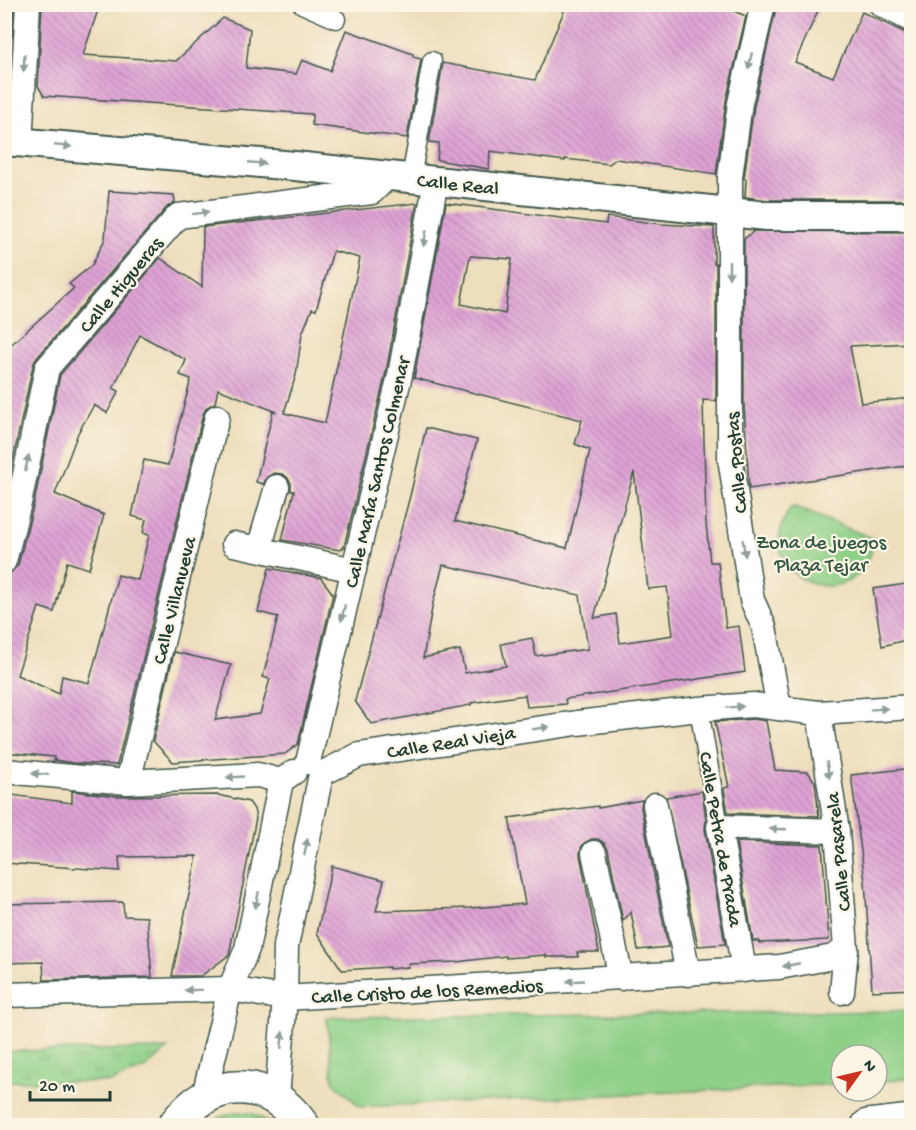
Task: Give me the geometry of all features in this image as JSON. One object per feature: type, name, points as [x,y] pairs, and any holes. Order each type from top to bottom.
[{"type":"main road","points":[[174,1125],[184,1112],[204,1096],[226,1089],[243,1088],[260,1090],[277,1098],[294,1113],[303,1125]]},
{"type":"main road","points":[[868,1125],[912,1121]]},
{"type":"street","points":[[12,142],[28,4]]},
{"type":"street","points":[[302,4],[336,19]]},
{"type":"street","name":"Calle Postas","points":[[763,4],[740,103],[730,177],[730,458],[752,600],[764,627],[779,708]]},
{"type":"street","points":[[881,4],[912,20]]},
{"type":"street","points":[[412,178],[432,61]]},
{"type":"street","name":"Calle Real","points":[[12,142],[295,166],[767,216],[912,216]]},
{"type":"street","name":"Calle Higueras","points":[[4,561],[20,498],[47,368],[178,216],[372,192],[412,178]]},
{"type":"street","name":"Calle María Santos Colmenar","points":[[277,1098],[285,998],[286,946],[314,768],[354,570],[400,375],[412,178]]},
{"type":"street","name":"Calle Villanueva","points":[[128,783],[217,417]]},
{"type":"street","points":[[259,549],[277,488]]},
{"type":"street","points":[[234,543],[354,570]]},
{"type":"street","name":"Calle Real Vieja","points":[[281,781],[314,768],[359,755],[577,723],[753,705],[819,712],[912,706]]},
{"type":"street","name":"Calle Petra de Prada","points":[[699,709],[744,970]]},
{"type":"street","name":"Calle Pasarela","points":[[819,712],[837,831],[846,948],[842,992]]},
{"type":"street","points":[[4,771],[128,783],[258,775],[281,781],[247,949],[230,989],[204,1096]]},
{"type":"street","points":[[655,805],[688,974]]},
{"type":"street","points":[[719,827],[837,831]]},
{"type":"street","points":[[594,853],[621,978]]},
{"type":"street","name":"Calle Cristo de los Remedios","points":[[4,995],[230,989],[285,998],[779,967],[833,957],[846,948]]},
{"type":"green space","name":"Zona de juegos Plaza Tejar","points":[[792,506],[874,539],[865,566],[849,581],[829,586],[809,582],[792,571],[782,554],[780,532]]},
{"type":"green space","points":[[911,1011],[911,1078],[889,1081],[889,1043],[829,1043],[829,1085],[360,1107],[333,1081],[327,1017]]},
{"type":"green space","points":[[168,1049],[146,1068],[110,1082],[5,1081],[5,1051]]},
{"type":"green space","points":[[238,1112],[254,1114],[274,1125],[206,1125],[222,1116]]},
{"type":"building","points":[[4,4],[14,4],[12,37],[4,37]]},
{"type":"building","points":[[42,4],[100,4],[83,55],[176,61],[223,18],[250,29],[246,68],[296,74],[302,60],[330,71],[346,30],[413,54],[413,57],[421,59],[407,138],[312,125],[312,114],[44,96],[38,86]]},
{"type":"building","points":[[567,4],[716,4],[746,16],[726,101],[716,174],[616,159],[609,164],[490,151],[489,169],[437,160],[439,143],[429,142],[443,63],[535,80]]},
{"type":"building","points":[[777,4],[821,4],[795,62],[833,77],[862,12],[912,36],[912,200],[768,200],[745,197],[746,180],[744,178],[754,106]]},
{"type":"building","points":[[109,191],[174,195],[175,202],[167,207],[36,359],[4,502],[4,351],[74,288],[69,284],[92,265],[105,239]]},
{"type":"building","points":[[417,203],[386,372],[344,547],[340,550],[282,540],[294,491],[291,491],[291,483],[282,474],[274,473],[267,477],[263,484],[256,482],[273,411],[277,412],[218,389],[215,403],[207,407],[203,414],[117,765],[73,763],[54,760],[54,757],[4,752],[4,597],[10,573],[18,565],[34,503],[60,375],[160,258],[202,287],[203,227]],"holes":[[[333,251],[360,258],[325,423],[284,413],[296,375],[302,334],[312,309],[316,310]],[[140,335],[186,360],[180,375],[191,379],[168,465],[144,460],[132,516],[146,520],[143,533],[149,535],[138,580],[118,575],[89,683],[62,676],[59,694],[17,675],[39,607],[54,612],[67,562],[89,569],[104,515],[55,494],[78,433],[94,405],[107,413],[119,391],[113,388]]]},
{"type":"building","points":[[446,203],[606,224],[607,217],[661,224],[714,227],[716,401],[703,400],[706,524],[710,562],[718,562],[726,628],[739,626],[745,672],[565,699],[566,704],[527,707],[525,695],[471,703],[471,705],[371,724],[355,701],[426,428],[477,440],[455,521],[567,548],[590,450],[575,444],[582,420],[414,378]],"holes":[[[470,256],[512,259],[505,314],[461,304]],[[634,472],[648,589],[667,587],[673,635],[620,643],[616,614],[594,618]],[[443,565],[580,595],[588,649],[536,656],[532,638],[501,644],[506,666],[465,673],[460,650],[423,658]]]},
{"type":"building","points":[[754,231],[912,232],[912,343],[850,346],[861,403],[912,398],[912,465],[749,489],[744,404],[744,239]]},
{"type":"building","points":[[269,568],[321,578],[333,594],[298,744],[285,754],[173,762],[153,741],[174,652],[231,665],[215,720],[260,714],[270,679],[263,677],[278,617],[258,612]]},
{"type":"building","points":[[912,583],[912,629],[904,630],[906,640],[882,646],[873,589]]},
{"type":"building","points":[[753,719],[766,721],[775,770],[808,772],[815,782],[819,816],[728,813],[724,788],[729,787],[715,722]]},
{"type":"building","points":[[904,769],[907,793],[912,792],[912,989],[872,991],[865,881],[851,775]]},
{"type":"building","points":[[72,791],[118,796],[218,795],[249,802],[256,818],[229,955],[201,976],[172,976],[197,856],[119,857],[120,871],[4,863],[4,794],[72,803]]},
{"type":"building","points":[[702,791],[705,829],[725,944],[698,946],[666,797]]},
{"type":"building","points":[[642,800],[641,808],[668,947],[638,950],[631,912],[623,921],[608,849],[598,839],[584,843],[580,855],[599,952],[577,952],[578,957],[546,957],[546,955],[506,958],[506,956],[456,962],[409,964],[409,967],[389,969],[389,967],[342,970],[317,933],[332,866],[384,880],[376,911],[525,904],[509,818],[598,806],[598,808]]},
{"type":"building","points":[[736,842],[822,845],[829,940],[759,943],[759,941],[753,941]]},
{"type":"building","points":[[123,902],[124,916],[147,917],[152,977],[44,980],[43,962],[4,963],[4,904]]}]
